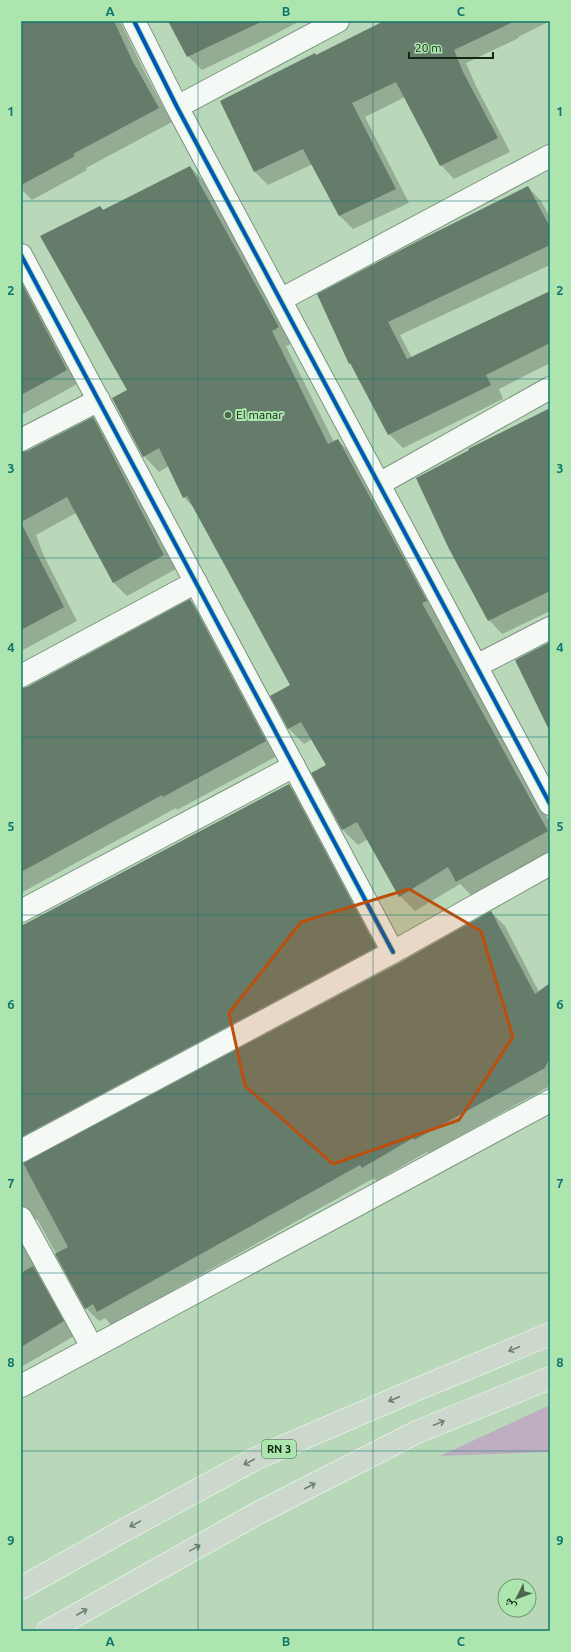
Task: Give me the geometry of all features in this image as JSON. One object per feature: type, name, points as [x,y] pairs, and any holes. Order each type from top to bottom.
[{"type":"highway","name":"RN 3","points":[[21,1588],[257,1458],[550,1334]]},
{"type":"highway","points":[[48,1631],[258,1512],[417,1432],[550,1378]]},
{"type":"street","points":[[134,21],[177,107],[550,804]]},
{"type":"street","points":[[177,107],[338,21]]},
{"type":"street","points":[[280,300],[550,156]]},
{"type":"street","points":[[21,254],[393,952]]},
{"type":"street","points":[[379,484],[550,388]]},
{"type":"street","points":[[21,440],[99,400]]},
{"type":"street","points":[[21,676],[196,582]]},
{"type":"street","points":[[476,666],[550,628]]},
{"type":"street","points":[[21,911],[294,766]]},
{"type":"street","points":[[21,1151],[393,952],[550,864]]},
{"type":"street","points":[[21,1386],[550,1101]]},
{"type":"street","points":[[21,1218],[92,1347]]},
{"type":"highlighted area","points":[[409,889],[481,931],[513,1037],[459,1120],[333,1164],[245,1086],[229,1013],[301,922]]},
{"type":"shaded area","points":[[550,1405],[550,1452],[440,1456]]},
{"type":"building","points":[[21,21],[114,21],[132,60],[159,108],[73,154],[75,156],[21,185]]},
{"type":"building","points":[[168,21],[263,21],[187,57]]},
{"type":"building","points":[[384,21],[515,21],[454,50],[463,72],[498,138],[440,166],[396,82],[352,103],[396,189],[339,216],[303,149],[254,172],[220,101],[315,53],[316,55]]},
{"type":"building","points":[[190,166],[279,327],[272,331],[328,444],[338,439],[427,601],[422,603],[548,831],[456,882],[448,867],[399,897],[357,822],[342,830],[311,773],[326,765],[301,722],[288,729],[270,696],[290,685],[187,496],[183,498],[159,448],[143,457],[112,398],[127,390],[40,236],[100,206],[103,210]]},
{"type":"building","points":[[528,186],[550,227],[550,245],[388,322],[407,359],[550,291],[550,343],[486,375],[491,385],[388,435],[350,363],[349,364],[317,294]]},
{"type":"building","points":[[21,282],[67,370],[21,395]]},
{"type":"building","points":[[550,408],[550,591],[488,621],[449,549],[416,478],[469,450],[468,449]]},
{"type":"building","points":[[93,417],[164,555],[113,583],[67,497],[21,522],[21,452],[27,451]]},
{"type":"building","points":[[21,523],[64,607],[21,630]]},
{"type":"building","points":[[190,599],[266,741],[163,797],[162,795],[21,872],[21,688],[27,687]]},
{"type":"building","points":[[550,642],[550,732],[515,660]]},
{"type":"building","points":[[289,784],[376,947],[21,1137],[21,926]]},
{"type":"building","points":[[491,911],[535,994],[550,983],[550,1057],[545,1068],[414,1140],[413,1138],[362,1168],[360,1165],[97,1312],[93,1304],[85,1309],[55,1254],[68,1247],[23,1163],[399,963]]},
{"type":"building","points":[[33,1266],[64,1321],[21,1347],[21,1273]]},
{"type":"cycle path","points":[[134,21],[177,107],[550,804]]},
{"type":"cycle path","points":[[21,255],[393,952]]},
{"type":"place","name":"El manar","points":[[228,415]]}]
